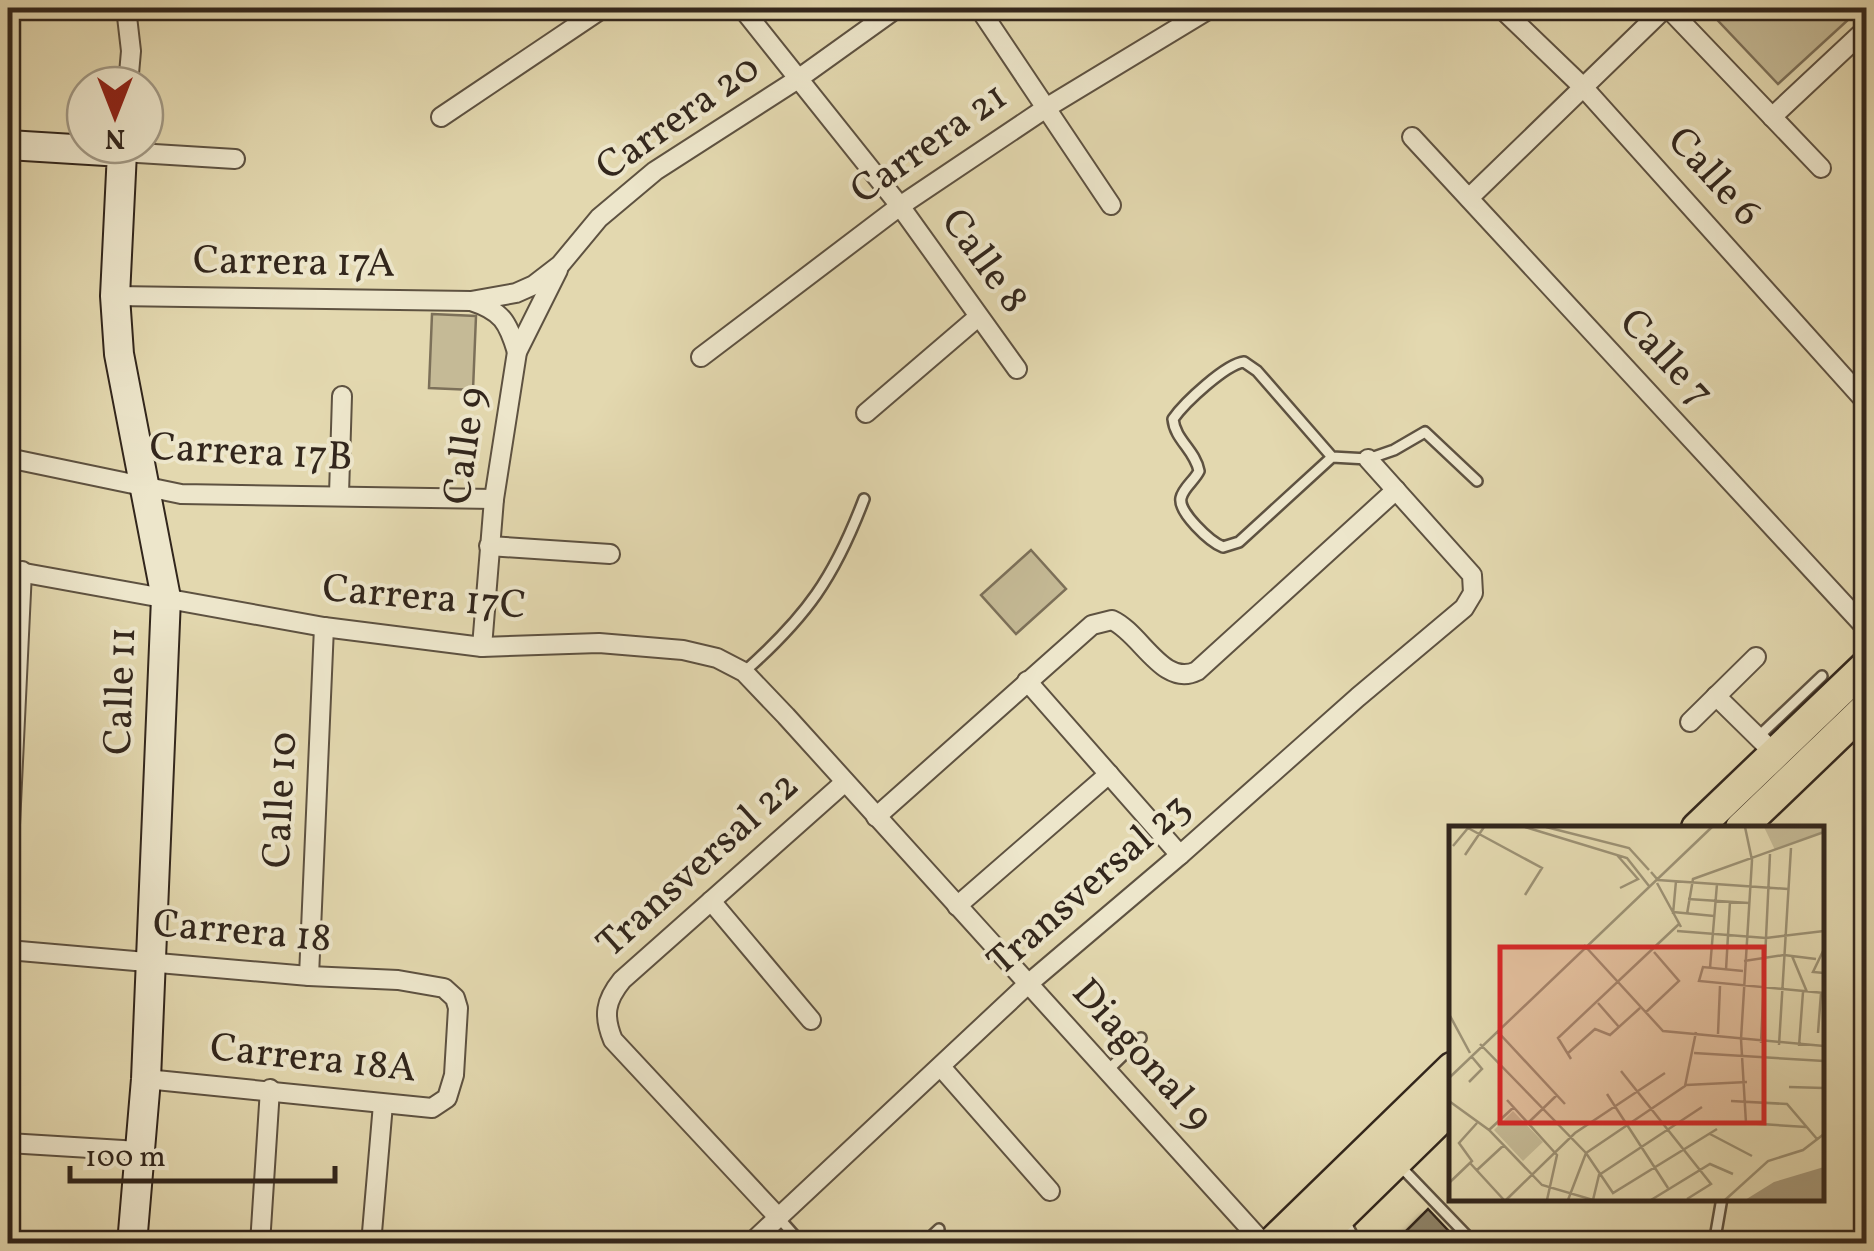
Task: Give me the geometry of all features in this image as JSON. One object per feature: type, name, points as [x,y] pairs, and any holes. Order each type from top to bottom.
[{"type":"main road","points":[[1699,826],[1766,746],[1866,666]]},
{"type":"main road","points":[[1743,826],[1866,708]]},
{"type":"main road","points":[[1267,1244],[1449,1071]]},
{"type":"main road","points":[[1312,1244],[1449,1111]]},
{"type":"street","points":[[126,8],[130,65]]},
{"type":"street","points":[[441,117],[603,8]]},
{"type":"street","name":"Calle 8","points":[[742,8],[900,206],[1017,370]]},
{"type":"street","name":"Carrera 20","points":[[560,265],[600,218],[655,170],[798,79],[898,8]]},
{"type":"street","points":[[979,8],[1111,205]]},
{"type":"street","name":"Carrera 21","points":[[701,356],[900,206],[1046,108],[1211,8]]},
{"type":"street","name":"Calle 6","points":[[1502,8],[1584,88],[1866,402]]},
{"type":"street","points":[[1469,198],[1667,8],[1820,168]]},
{"type":"street","points":[[1772,117],[1866,30]]},
{"type":"street","name":"Calle 7","points":[[1412,137],[1866,628]]},
{"type":"street","points":[[8,145],[65,147]]},
{"type":"street","points":[[165,153],[235,159]]},
{"type":"street","name":"Calle 11","points":[[121,165],[115,296],[119,354],[166,598],[146,1079],[132,1244]]},
{"type":"street","name":"Carrera 17A","points":[[115,296],[471,301],[516,293],[560,265]]},
{"type":"street","name":"Calle 9","points":[[482,647],[494,499],[517,352],[560,265]]},
{"type":"street","points":[[471,301],[488,307],[508,324],[517,352]]},
{"type":"street","points":[[866,413],[978,317]]},
{"type":"street","points":[[339,494],[342,396]]},
{"type":"street","name":"Carrera 17B","points":[[8,458],[181,494],[494,499]]},
{"type":"street","points":[[876,816],[1092,625],[1112,620],[1129,629],[1173,674],[1187,676],[1197,672],[1396,490],[1368,459]]},
{"type":"street","name":"Transversal 23","points":[[750,1244],[1028,984],[1464,608],[1473,584],[1464,564],[1396,490]]},
{"type":"street","points":[[489,546],[610,554]]},
{"type":"street","points":[[8,867],[15,570]]},
{"type":"street","name":"Carrera 17C","points":[[15,570],[324,627],[482,647],[600,644],[683,650],[717,658],[744,672],[845,782]]},
{"type":"street","name":"Calle 10","points":[[309,976],[324,627]]},
{"type":"street","points":[[1690,722],[1756,657]]},
{"type":"street","points":[[1027,681],[1180,855]]},
{"type":"street","points":[[1716,696],[1766,746]]},
{"type":"street","points":[[957,906],[1109,774]]},
{"type":"street","name":"Diagonal 9","points":[[845,782],[1267,1244]]},
{"type":"street","name":"Transversal 22","points":[[778,1217],[613,1040],[606,1023],[606,1007],[622,980],[845,782]]},
{"type":"street","points":[[711,901],[811,1020]]},
{"type":"street","name":"Carrera 18","points":[[8,950],[435,985],[450,991],[458,1008],[454,1075]]},
{"type":"street","points":[[941,1067],[1050,1190]]},
{"type":"street","name":"Carrera 18A","points":[[146,1079],[432,1108],[447,1098],[454,1075]]},
{"type":"street","points":[[260,1244],[270,1089]]},
{"type":"street","points":[[371,1244],[383,1104]]},
{"type":"street","points":[[8,1143],[140,1152]]},
{"type":"lane","points":[[1332,457],[1257,371],[1244,362],[1234,364],[1185,404],[1174,418],[1174,428],[1196,459],[1199,471],[1181,496],[1181,506],[1209,540],[1222,547],[1239,542],[1332,457],[1368,459],[1386,454],[1425,432],[1477,481]]},
{"type":"lane","points":[[744,672],[786,634],[818,596],[845,549],[864,499]]},
{"type":"lane","points":[[1766,746],[1822,676]]},
{"type":"lane","points":[[1107,1071],[1141,1038]]},
{"type":"lane","points":[[1396,1162],[1475,1244]]},
{"type":"lane","points":[[1714,1244],[1721,1201]]},
{"type":"lane","points":[[1342,1214],[1357,1244]]},
{"type":"lane","points":[[778,1217],[802,1244]]},
{"type":"lane","points":[[922,1244],[940,1229]]},
{"type":"shaded area","points":[[1706,8],[1861,8],[1778,84]]},
{"type":"shaded area","points":[[432,314],[476,316],[473,390],[429,388]]},
{"type":"shaded area","points":[[1031,550],[1066,589],[1016,634],[981,595]]},
{"type":"building","points":[[1428,1209],[1461,1244],[1393,1244]]}]
